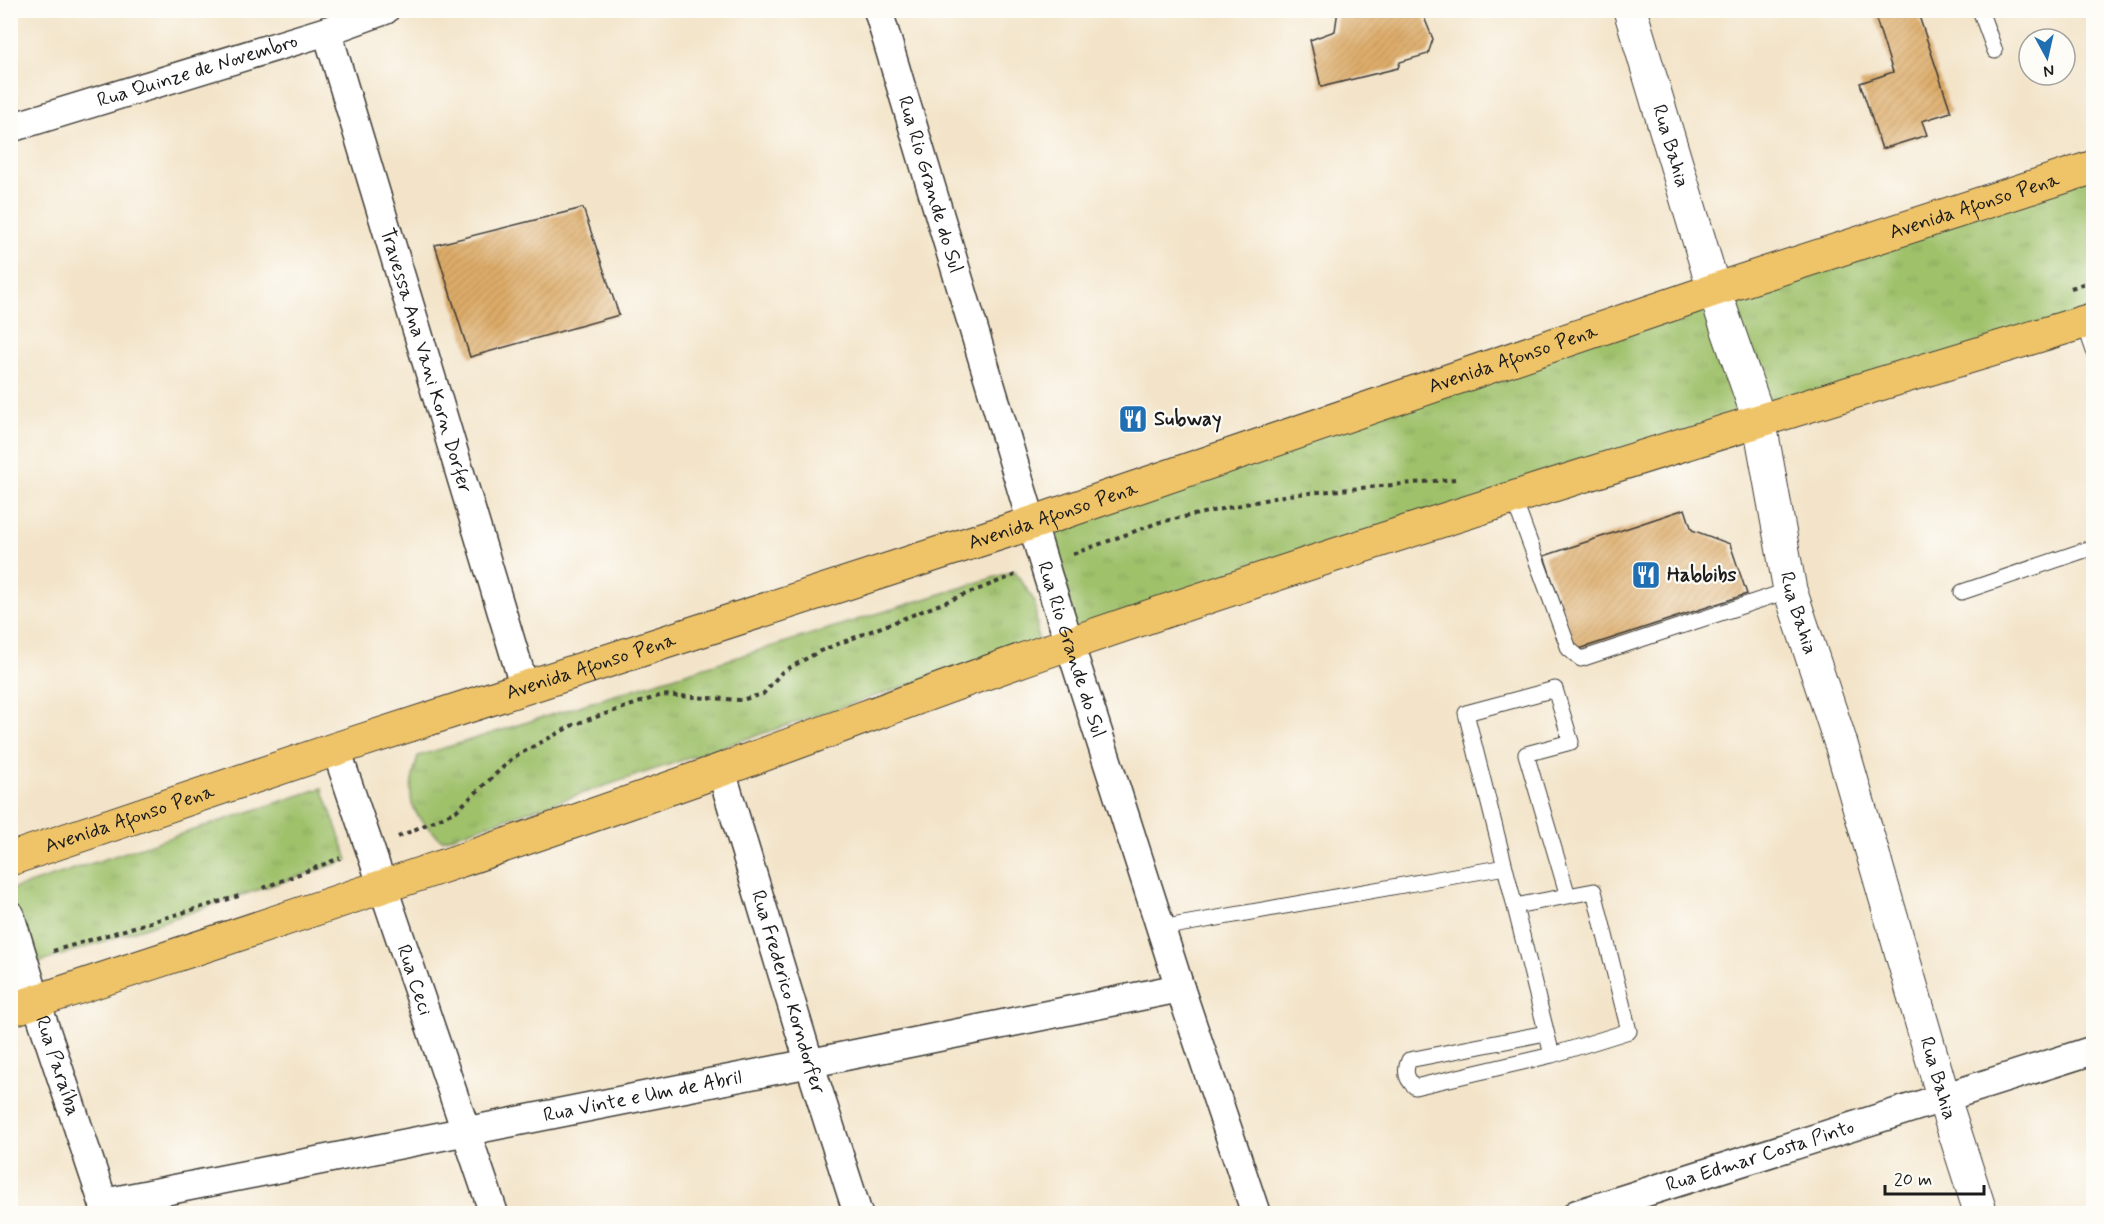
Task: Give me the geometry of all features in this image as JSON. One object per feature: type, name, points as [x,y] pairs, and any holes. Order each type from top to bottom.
[{"type":"main road","name":"Avenida Afonso Pena","points":[[10,860],[336,749],[1032,523],[1714,290],[2094,167]]},
{"type":"main road","points":[[23,1005],[381,888],[721,770],[1070,643],[1513,497],[1759,419],[2090,330]]},
{"type":"street","name":"Rua Quinze de Novembro","points":[[10,128],[327,31],[385,10]]},
{"type":"street","name":"Rua Rio Grande do Sul","points":[[878,10],[1032,523],[1180,988],[1256,1214]]},
{"type":"street","name":"Rua Bahia","points":[[1630,10],[1714,290],[1759,419],[1790,590],[1841,744],[1943,1096],[1981,1214]]},
{"type":"street","name":"Travessa Ana Vani Korn Dorfer","points":[[327,31],[525,689]]},
{"type":"street","name":"Rua Ceci","points":[[336,749],[381,888],[494,1214]]},
{"type":"street","name":"Rua Frederico Korndorfer","points":[[721,770],[810,1065],[858,1214]]},
{"type":"street","name":"Rua Paraíba","points":[[10,915],[23,1005],[106,1208]]},
{"type":"street","name":"Rua Vinte e Um de Abril","points":[[106,1208],[466,1130],[810,1065],[1180,988]]},
{"type":"street","name":"Rua Edmar Costa Pinto","points":[[1577,1214],[1943,1096],[2094,1050]]},
{"type":"lane","points":[[1980,10],[1995,51]]},
{"type":"lane","points":[[1513,497],[1569,649],[1581,659],[1790,590]]},
{"type":"lane","points":[[1962,592],[2094,547]]},
{"type":"lane","points":[[1552,1055],[1466,712],[1555,689],[1571,742],[1526,754],[1568,896]]},
{"type":"lane","points":[[1161,928],[1505,867]]},
{"type":"lane","points":[[1515,906],[1594,891],[1629,1031],[1552,1055],[1415,1087],[1408,1081],[1405,1068],[1409,1060],[1546,1033]]},
{"type":"green space","points":[[2093,167],[2093,319],[1069,643],[1032,523]]},
{"type":"green space","points":[[1015,571],[1035,602],[1038,642],[442,840],[415,811],[411,794],[418,756]]},
{"type":"green space","points":[[322,788],[348,860],[11,972],[10,890]]},
{"type":"building","points":[[1338,10],[1421,10],[1433,39],[1428,54],[1400,62],[1398,68],[1321,87],[1310,40],[1335,31]]},
{"type":"building","points":[[1873,10],[1917,10],[1951,112],[1922,121],[1927,135],[1882,149],[1860,83],[1893,72]]},
{"type":"building","points":[[583,208],[619,315],[470,357],[435,245]]},
{"type":"building","name":"Habbibs","points":[[1685,509],[1692,530],[1730,544],[1747,594],[1576,650],[1544,556]]},
{"type":"place","name":"Subway","points":[[1133,419]]},
{"type":"place","name":"Habbibs","points":[[1646,575]]}]
